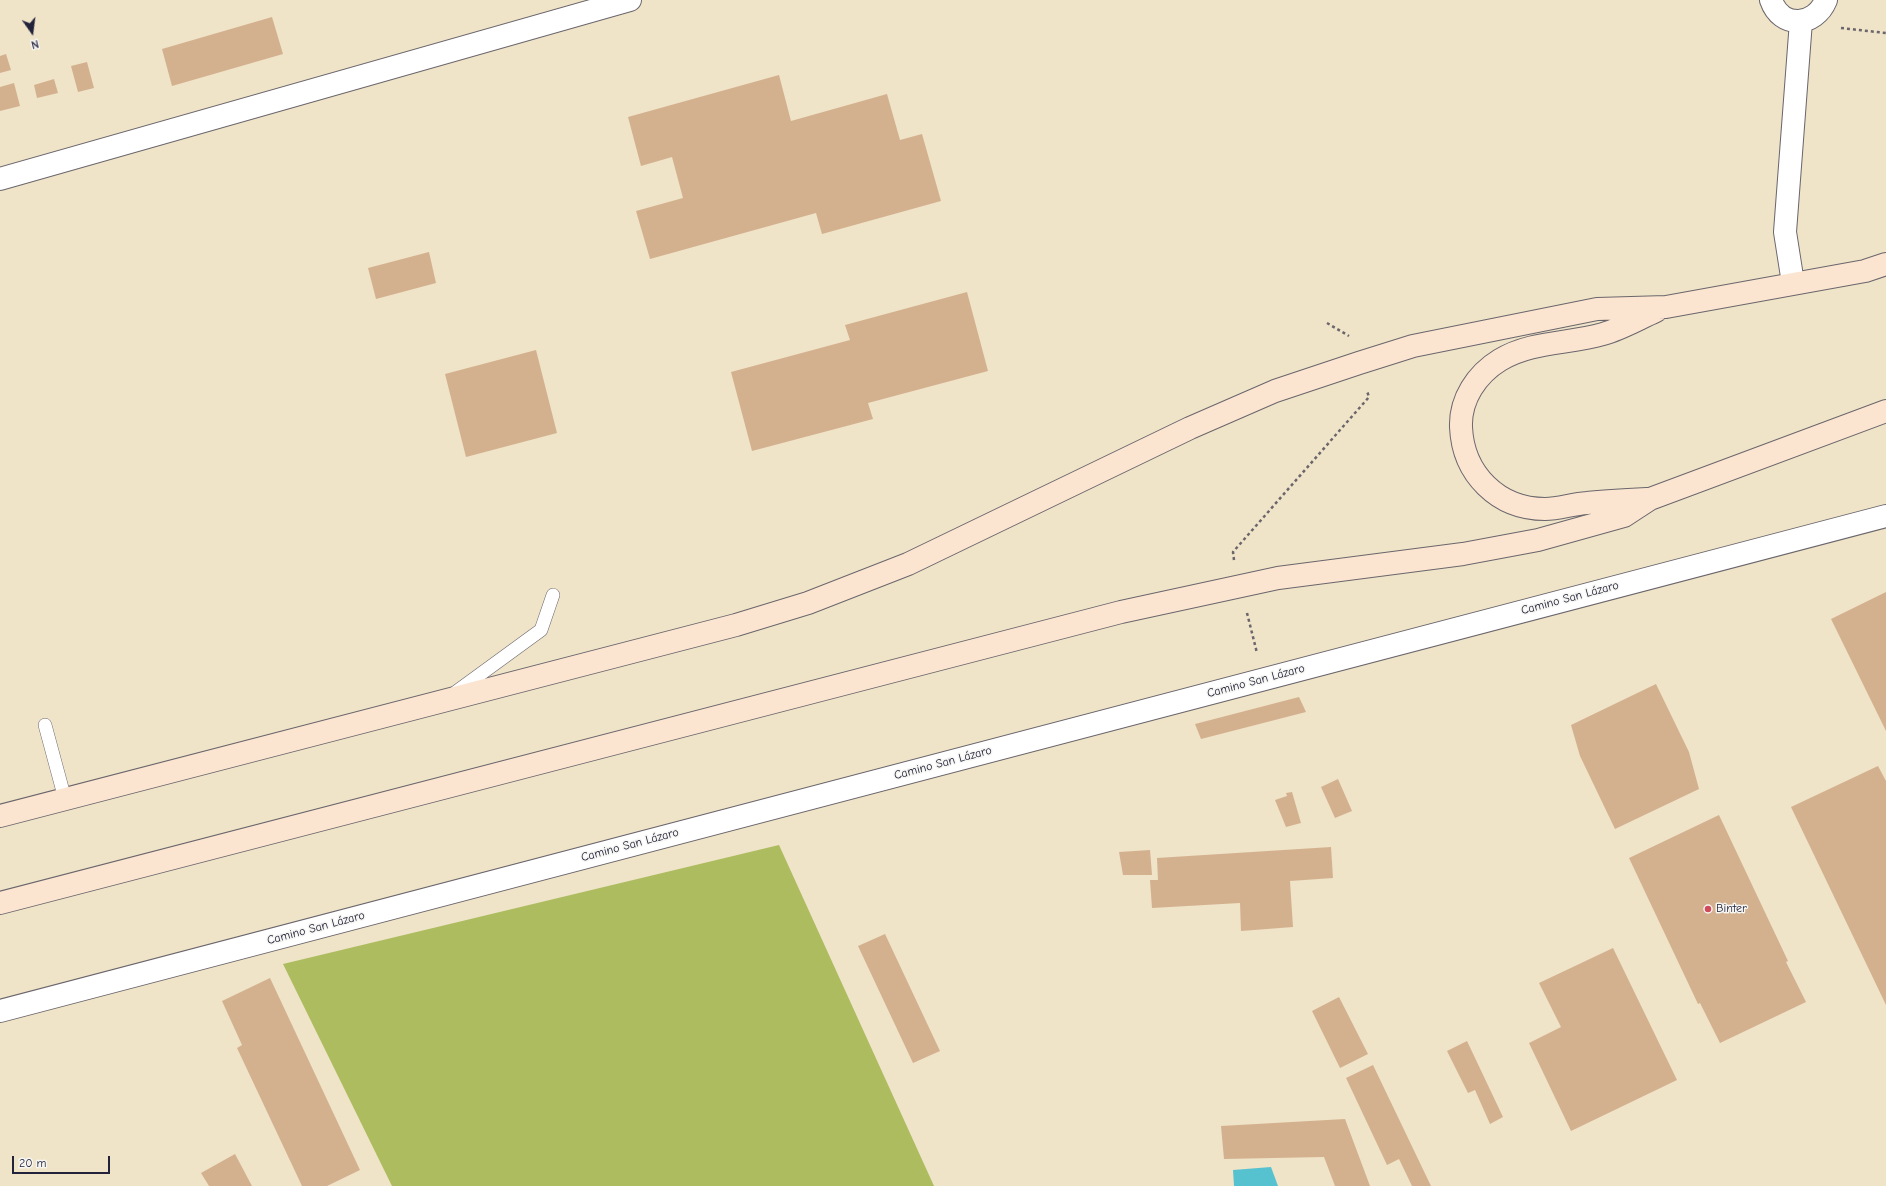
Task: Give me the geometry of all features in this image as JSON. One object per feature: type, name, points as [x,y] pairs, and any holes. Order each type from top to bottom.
[{"type":"main road","points":[[0,816],[736,625],[808,603],[908,564],[1204,422],[1275,391],[1413,346],[1598,309],[1666,307],[1793,283],[1875,271],[1886,264]]},
{"type":"main road","points":[[1650,499],[1584,503],[1545,509],[1527,508],[1511,503],[1498,497],[1485,486],[1473,470],[1466,456],[1461,426],[1463,407],[1475,382],[1487,369],[1500,360],[1517,351],[1536,346],[1603,334],[1666,307]]},
{"type":"main road","points":[[0,903],[1121,612],[1278,578],[1463,554],[1538,540],[1624,516],[1650,499],[1886,411]]},
{"type":"street","points":[[0,179],[630,0]]},
{"type":"street","points":[[1771,0],[1777,12],[1784,17],[1801,21],[1816,15],[1826,0]]},
{"type":"street","points":[[1793,283],[1785,232],[1801,21]]},
{"type":"street","name":"Camino San Lázaro","points":[[0,1011],[1886,516]]},
{"type":"lane","points":[[445,700],[541,630],[554,595]]},
{"type":"lane","points":[[45,725],[65,799]]},
{"type":"path","points":[[1264,679],[1240,586],[1233,552],[1369,397],[1352,338],[1327,323]]},
{"type":"green space","points":[[779,845],[934,1186],[392,1186],[283,964]]},
{"type":"water","points":[[1271,1167],[1278,1186],[1234,1186],[1233,1170]]},
{"type":"building","points":[[272,17],[283,54],[172,86],[162,49]]},
{"type":"building","points":[[6,54],[11,70],[0,73],[0,56]]},
{"type":"building","points":[[87,62],[94,88],[78,92],[71,66]]},
{"type":"building","points":[[779,75],[791,121],[887,94],[900,140],[922,134],[941,201],[822,234],[816,213],[650,259],[636,211],[683,198],[672,157],[641,166],[628,117]]},
{"type":"building","points":[[54,79],[58,93],[37,98],[34,85]]},
{"type":"building","points":[[14,83],[20,106],[0,111],[0,87]]},
{"type":"building","points":[[429,252],[436,283],[376,299],[368,268]]},
{"type":"building","points":[[967,292],[988,371],[868,403],[873,419],[752,451],[731,372],[850,340],[845,325]]},
{"type":"building","points":[[536,350],[557,433],[466,457],[445,374]]},
{"type":"building","points":[[1886,592],[1886,731],[1831,619]]},
{"type":"building","points":[[1656,684],[1689,752],[1699,789],[1615,829],[1580,756],[1571,725]]},
{"type":"building","points":[[1299,697],[1306,712],[1201,739],[1195,724]]},
{"type":"building","points":[[1878,766],[1886,781],[1886,1005],[1791,807]]},
{"type":"building","points":[[1338,779],[1352,811],[1335,818],[1321,787]]},
{"type":"building","points":[[1292,792],[1301,823],[1286,827],[1275,800],[1287,796],[1286,793]]},
{"type":"building","name":"Binter","points":[[1719,815],[1788,961],[1786,962],[1806,1002],[1720,1043],[1700,1003],[1698,1004],[1629,858]]},
{"type":"building","points":[[1331,847],[1333,878],[1290,881],[1293,927],[1241,931],[1240,903],[1152,908],[1150,880],[1158,880],[1157,858]]},
{"type":"building","points":[[1150,850],[1152,875],[1123,875],[1119,852]]},
{"type":"building","points":[[885,934],[940,1051],[913,1063],[858,946]]},
{"type":"building","points":[[1613,948],[1677,1080],[1571,1131],[1529,1043],[1561,1027],[1539,983]]},
{"type":"building","points":[[270,978],[360,1170],[327,1186],[302,1186],[237,1048],[242,1045],[222,1001]]},
{"type":"building","points":[[1339,997],[1368,1054],[1340,1068],[1312,1011]]},
{"type":"building","points":[[1467,1041],[1503,1117],[1490,1124],[1475,1090],[1468,1093],[1447,1051]]},
{"type":"building","points":[[1373,1065],[1431,1186],[1412,1186],[1399,1159],[1387,1165],[1346,1078]]},
{"type":"building","points":[[1345,1119],[1370,1186],[1335,1186],[1324,1157],[1224,1159],[1221,1126]]},
{"type":"building","points":[[235,1154],[252,1186],[209,1186],[201,1173]]},
{"type":"place","name":"Binter","points":[[1708,909]]}]
